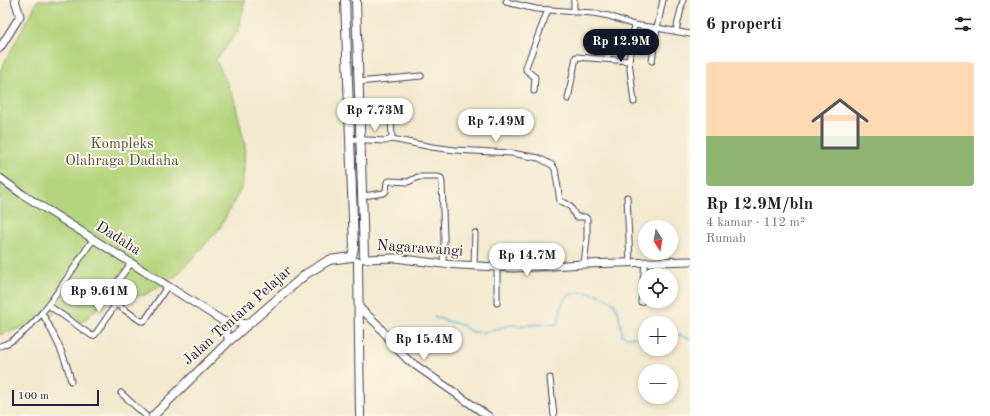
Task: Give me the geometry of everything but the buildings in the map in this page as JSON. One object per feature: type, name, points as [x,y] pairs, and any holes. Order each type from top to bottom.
[{"type":"main road","points":[[345,0],[350,139],[359,257],[360,416]]},
{"type":"main road","points":[[356,0],[363,196],[359,257]]},
{"type":"main road","points":[[346,36],[357,36]]},
{"type":"main road","name":"Jalan Tentara Pelajar","points":[[153,416],[229,340],[306,274],[329,260],[359,257]]},
{"type":"street","points":[[0,48],[20,16],[15,0]]},
{"type":"street","points":[[507,0],[506,2],[548,10],[593,13],[609,16],[634,24],[690,34]]},
{"type":"street","points":[[574,0],[574,12]]},
{"type":"street","points":[[652,61],[663,0]]},
{"type":"street","points":[[676,31],[683,0]]},
{"type":"street","points":[[609,16],[611,9]]},
{"type":"street","points":[[534,91],[535,77],[526,70],[526,67],[548,10]]},
{"type":"street","points":[[634,24],[629,61],[634,102]]},
{"type":"street","points":[[568,99],[576,57],[629,61]]},
{"type":"street","points":[[358,82],[421,76]]},
{"type":"street","points":[[391,116],[392,139]]},
{"type":"street","points":[[350,139],[385,141],[392,139],[432,147],[523,154],[539,158],[552,164],[556,172],[560,201],[571,206],[577,217],[585,217],[587,219],[587,239],[584,264]]},
{"type":"street","points":[[363,196],[384,193],[386,191],[387,182],[390,180],[408,182],[418,177],[441,178],[444,229],[443,264]]},
{"type":"street","name":"Dadaha","points":[[0,178],[93,240],[168,285],[223,321],[248,324]]},
{"type":"street","points":[[627,197],[630,263]]},
{"type":"street","points":[[474,266],[475,233]]},
{"type":"street","points":[[0,346],[12,342],[23,334],[42,313],[93,240]]},
{"type":"street","name":"Nagarawangi","points":[[359,257],[395,258],[443,264],[514,268],[584,264],[690,261]]},
{"type":"street","points":[[644,268],[645,262]]},
{"type":"street","points":[[131,263],[109,294],[109,298],[140,320],[143,321],[168,285]]},
{"type":"street","points":[[497,267],[497,303]]},
{"type":"street","points":[[48,305],[92,336],[95,335],[116,304]]},
{"type":"street","points":[[360,308],[377,324],[408,360],[488,416]]},
{"type":"street","points":[[42,313],[54,334],[71,381]]},
{"type":"street","points":[[223,321],[229,340]]},
{"type":"street","points":[[550,378],[554,416]]},
{"type":"street","points":[[120,393],[146,416]]},
{"type":"green space","name":"Kompleks Olahraga Dadaha","points":[[38,0],[245,0],[239,30],[216,60],[234,98],[245,145],[243,185],[219,229],[176,276],[145,295],[105,301],[82,322],[58,311],[32,324],[0,335],[0,71]]},
{"type":"waterway","points":[[434,317],[464,326],[468,330],[474,332],[486,332],[511,325],[558,325],[561,308],[565,299],[570,295],[583,292],[605,297],[611,301],[617,308],[622,335],[638,337]]},
{"type":"waterway","points":[[678,335],[690,339]]}]
